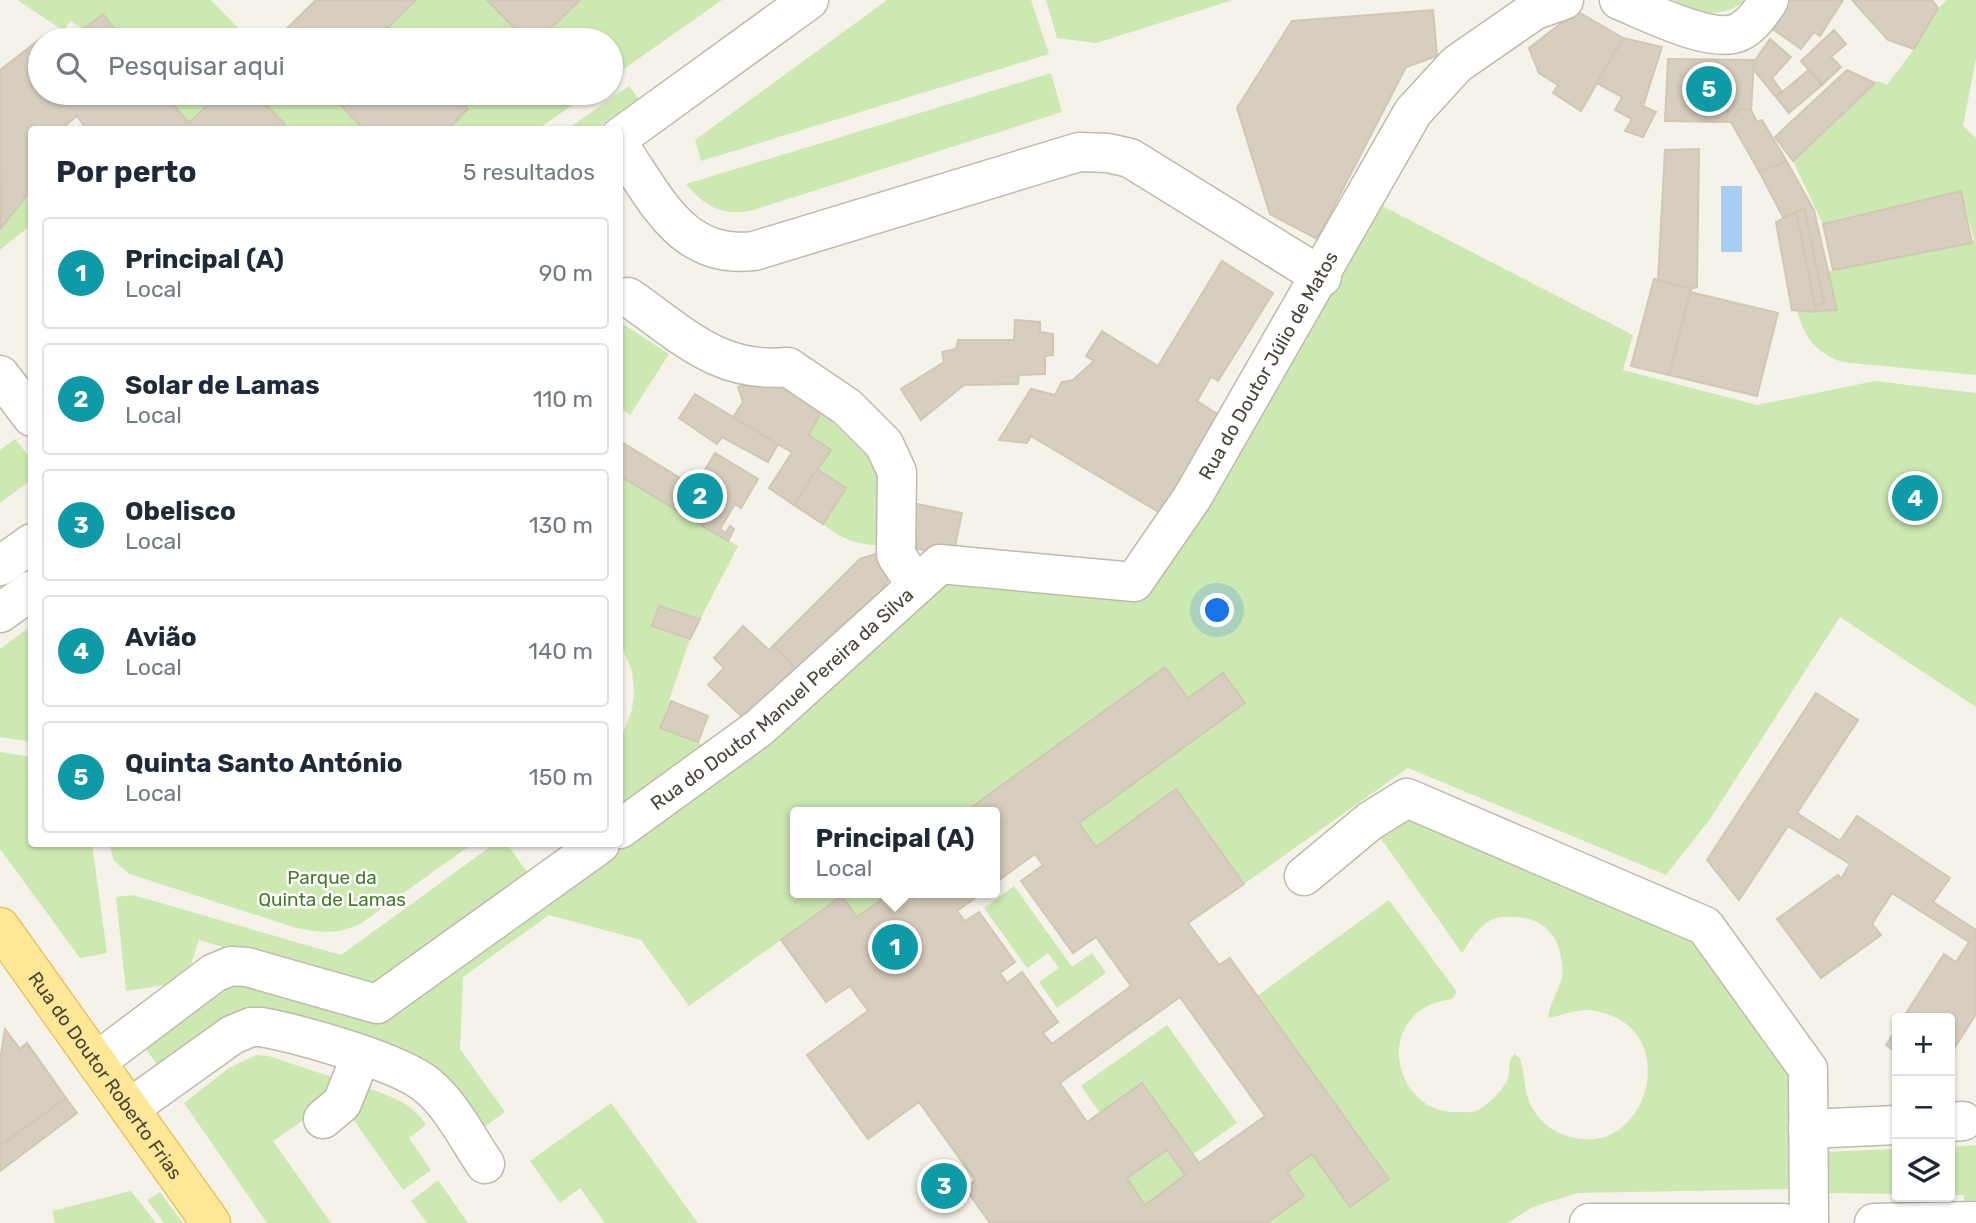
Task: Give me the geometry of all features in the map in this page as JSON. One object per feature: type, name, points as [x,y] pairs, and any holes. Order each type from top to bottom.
[{"type":"main road","name":"Rua do Doutor Roberto Frias","points":[[0,927],[211,1223]]},
{"type":"street","points":[[623,135],[809,0]]},
{"type":"street","name":"Rua do Doutor Júlio de Matos","points":[[916,585],[940,564],[1134,582],[1192,498],[1322,276],[1413,112],[1457,64],[1535,10],[1564,0]]},
{"type":"street","points":[[1619,0],[1672,22],[1725,36],[1740,32],[1753,22],[1769,0]]},
{"type":"street","points":[[623,151],[675,226],[694,241],[727,253],[754,251],[1079,152],[1108,153],[1130,158],[1322,276]]},
{"type":"street","name":"Rua do Doutor Manuel Pereira da Silva","points":[[623,827],[759,728],[916,585],[896,555],[897,472],[884,444],[847,407],[788,367],[760,370],[732,364],[704,350],[628,297]]},
{"type":"street","points":[[0,375],[28,411]]},
{"type":"street","points":[[0,566],[28,546]]},
{"type":"street","points":[[0,613],[28,593]]},
{"type":"street","points":[[1304,876],[1370,821],[1407,798],[1705,926],[1808,1069],[1808,1223]]},
{"type":"street","points":[[96,1062],[214,973],[231,966],[247,967],[377,1004],[596,847]]},
{"type":"street","points":[[130,1108],[232,1035],[251,1027],[274,1030],[402,1069],[440,1097],[485,1164]]},
{"type":"street","points":[[323,1119],[342,1103],[361,1056]]},
{"type":"street","points":[[1808,1129],[1892,1125]]},
{"type":"street","points":[[1874,1223],[1976,1221]]},
{"type":"street","points":[[1589,1223],[1783,1223]]},
{"type":"green space","points":[[17,0],[211,0],[238,28],[114,28],[103,14],[84,28],[70,21],[66,28],[59,28]]},
{"type":"green space","points":[[416,0],[487,0],[514,28],[389,28]]},
{"type":"green space","points":[[580,0],[722,0],[623,70],[623,28],[551,28]]},
{"type":"green space","points":[[887,0],[1031,0],[1049,54],[701,161],[695,140]]},
{"type":"green space","points":[[1046,0],[1233,0],[1096,43],[1057,38]]},
{"type":"green space","points":[[1674,0],[1745,0],[1728,10],[1710,13],[1692,9]]},
{"type":"green space","points":[[1947,0],[1976,0],[1976,58],[1963,126],[1976,138],[1976,375],[1842,362],[1825,354],[1812,343],[1797,311],[1837,310],[1828,271],[1974,240],[1961,191],[1823,224],[1793,161],[1875,83],[1878,81],[1887,85],[1914,49],[1938,8]]},
{"type":"green space","points":[[1051,73],[1062,112],[753,210],[733,212],[715,208],[700,199],[686,184]]},
{"type":"green space","points":[[629,86],[639,99],[600,126],[571,126],[602,105],[623,105],[623,90]]},
{"type":"green space","points":[[173,105],[208,105],[189,123]]},
{"type":"green space","points":[[266,105],[341,105],[362,126],[283,126],[285,124]]},
{"type":"green space","points":[[464,105],[573,105],[542,126],[451,126],[468,109]]},
{"type":"green space","points":[[28,193],[28,227],[0,250],[0,227]]},
{"type":"green space","points":[[1363,196],[1633,335],[1623,370],[1757,405],[1875,381],[1976,393],[1976,707],[1840,617],[1710,819],[1666,875],[1408,768],[1244,884],[1176,789],[1096,847],[1079,823],[1245,703],[1223,673],[1188,698],[1165,668],[972,807],[790,807],[790,898],[839,898],[689,1006],[641,940],[549,915],[463,977],[460,1049],[505,1112],[480,1130],[425,1061],[395,1047],[271,1012],[161,1070],[144,1046],[233,975],[377,1017],[594,847],[623,847],[623,824],[946,571],[1135,600]]},
{"type":"green space","points":[[623,324],[669,354],[630,415],[623,410]]},
{"type":"green space","points":[[826,402],[876,462],[885,529],[878,545],[849,540],[823,524],[846,488],[817,469],[809,435]]},
{"type":"green space","points":[[15,439],[28,455],[28,482],[0,503],[0,450]]},
{"type":"green space","points":[[623,478],[738,546],[690,639],[660,727],[713,749],[623,815],[623,732],[632,710],[632,671],[623,649]]},
{"type":"green space","points":[[28,628],[28,742],[0,737],[0,649]]},
{"type":"green space","points":[[0,752],[28,757],[28,847],[92,847],[107,953],[80,958],[0,849]]},
{"type":"green space","points":[[1408,809],[1702,945],[1794,1073],[1797,1189],[1577,1193],[1533,1207],[1507,1223],[1267,1223],[1304,1196],[1287,1172],[1312,1154],[1257,996],[1389,900],[1457,992],[1452,999],[1426,1007],[1409,1022],[1400,1040],[1399,1061],[1405,1080],[1418,1097],[1435,1108],[1457,1112],[1476,1111],[1502,1089],[1508,1079],[1510,1061],[1514,1054],[1520,1058],[1530,1103],[1541,1120],[1556,1132],[1575,1138],[1601,1138],[1622,1127],[1638,1108],[1646,1084],[1647,1060],[1638,1037],[1619,1019],[1589,1010],[1548,1018],[1563,970],[1557,943],[1547,929],[1532,920],[1498,917],[1481,928],[1462,953],[1377,833]]},
{"type":"green space","name":"Parque da Quinta de Lamas","points":[[110,847],[468,847],[363,922],[330,932],[296,928],[130,874],[114,861]]},
{"type":"green space","points":[[490,847],[509,847],[533,880],[377,992],[199,940],[185,982],[126,991],[116,897],[133,895],[341,955]]},
{"type":"green space","points":[[1014,886],[1072,967],[1092,953],[1106,973],[1057,1008],[1039,982],[1059,968],[1048,953],[1027,968],[984,908]]},
{"type":"green space","points":[[843,898],[880,898],[881,900],[857,917]]},
{"type":"green space","points":[[1167,1025],[1237,1123],[1193,1154],[1142,1083],[1100,1113],[1081,1086]]},
{"type":"green space","points":[[256,1055],[269,1056],[335,1078],[323,1107],[273,1141],[331,1223],[267,1223],[184,1103],[229,1068]]},
{"type":"green space","points":[[365,1087],[407,1105],[426,1125],[409,1138],[431,1170],[403,1190],[353,1119]]},
{"type":"green space","points":[[611,1103],[698,1223],[605,1223],[580,1188],[560,1203],[530,1161]]},
{"type":"green space","points":[[1976,1145],[1976,1200],[1964,1201],[1964,1195],[1955,1195],[1955,1147]]},
{"type":"green space","points":[[1892,1149],[1892,1194],[1823,1193],[1822,1152]]},
{"type":"green space","points":[[1167,1150],[1185,1175],[1145,1205],[1127,1178]]},
{"type":"green space","points":[[438,1180],[468,1223],[427,1223],[411,1201]]},
{"type":"green space","points":[[131,1191],[156,1223],[55,1223],[52,1211]]},
{"type":"green space","points":[[160,1192],[183,1223],[164,1223],[147,1200]]},
{"type":"water","points":[[1721,186],[1742,186],[1742,252],[1721,252]]},
{"type":"building","points":[[316,0],[416,0],[389,28],[287,28]]},
{"type":"building","points":[[487,0],[580,0],[551,28],[514,28]]},
{"type":"building","points":[[1790,0],[1843,0],[1820,36],[1814,32],[1801,49],[1771,28]]},
{"type":"building","points":[[1852,0],[1932,0],[1938,8],[1914,49],[1888,40]]},
{"type":"building","points":[[1433,10],[1437,56],[1406,67],[1317,239],[1270,214],[1237,108],[1292,21]]},
{"type":"building","points":[[1577,11],[1623,38],[1581,111],[1553,93],[1558,85],[1539,73],[1529,48]]},
{"type":"building","points":[[103,14],[114,28],[85,28]]},
{"type":"building","points":[[1834,30],[1846,44],[1831,57],[1841,67],[1822,85],[1801,61]]},
{"type":"building","points":[[1623,38],[1662,47],[1643,106],[1656,112],[1643,137],[1625,131],[1632,119],[1615,110],[1622,97],[1597,83]]},
{"type":"building","points":[[1770,39],[1791,57],[1772,78],[1782,92],[1776,97],[1753,69],[1756,59]]},
{"type":"building","points":[[28,48],[28,105],[173,105],[189,123],[208,105],[266,105],[285,124],[84,126],[77,116],[65,126],[28,126],[28,194],[1,228],[0,70]]},
{"type":"building","points":[[1668,59],[1754,60],[1751,110],[1739,109],[1731,122],[1665,121]]},
{"type":"building","points":[[1809,70],[1822,85],[1789,113],[1776,97]]},
{"type":"building","points":[[1847,70],[1875,83],[1793,161],[1775,137]]},
{"type":"building","points":[[341,105],[464,105],[468,109],[451,126],[361,126]]},
{"type":"building","points":[[1739,109],[1751,110],[1757,122],[1762,120],[1787,162],[1760,173],[1731,122]]},
{"type":"building","points":[[1699,149],[1697,287],[1691,289],[1658,280],[1665,150]]},
{"type":"building","points":[[1787,162],[1814,210],[1837,310],[1816,311],[1815,305],[1824,303],[1804,209],[1783,217],[1759,171]]},
{"type":"building","points":[[1961,191],[1972,243],[1833,270],[1823,224]]},
{"type":"building","points":[[1804,209],[1824,303],[1815,305],[1796,212]]},
{"type":"building","points":[[1796,212],[1816,312],[1792,310],[1776,222]]},
{"type":"building","points":[[1222,261],[1273,293],[1218,381],[1211,377],[1197,401],[1222,417],[1162,514],[1031,436],[1027,443],[999,440],[1031,389],[1055,395],[1062,382],[1073,380],[1094,361],[1086,356],[1102,331],[1158,366]]},
{"type":"building","points":[[1654,279],[1691,289],[1669,375],[1631,366]]},
{"type":"building","points":[[1690,292],[1778,313],[1757,396],[1669,375]]},
{"type":"building","points":[[1015,320],[1040,322],[1040,332],[1053,334],[1053,355],[1045,356],[1045,374],[1019,375],[1018,384],[964,385],[921,420],[901,389],[944,362],[942,352],[956,349],[958,340],[1014,340]]},
{"type":"building","points":[[784,376],[826,402],[809,435],[831,450],[794,505],[769,488],[792,452],[732,419],[743,402],[738,387]]},
{"type":"building","points":[[695,394],[778,444],[768,462],[722,437],[717,444],[679,418]]},
{"type":"building","points":[[623,443],[695,487],[715,453],[758,479],[741,508],[735,504],[720,529],[726,533],[730,526],[734,529],[728,541],[623,478]]},
{"type":"building","points":[[817,469],[846,488],[823,524],[794,505]]},
{"type":"building","points":[[912,503],[962,513],[953,556],[903,546]]},
{"type":"building","points":[[879,553],[891,567],[888,580],[876,600],[803,676],[773,646],[860,559]]},
{"type":"building","points":[[659,606],[700,619],[690,639],[652,626]]},
{"type":"building","points":[[743,626],[769,650],[773,646],[803,676],[751,725],[708,685],[724,668],[714,658]]},
{"type":"building","points":[[1165,667],[1188,698],[1223,673],[1245,703],[1079,823],[1096,847],[1176,789],[1244,884],[1188,923],[1219,965],[1230,958],[1389,1179],[1350,1207],[1312,1154],[1287,1172],[1304,1196],[1267,1223],[990,1223],[965,1188],[975,1180],[919,1102],[868,1139],[807,1055],[868,1011],[850,986],[826,1002],[781,940],[839,898],[843,898],[857,917],[881,900],[880,898],[975,898],[957,911],[965,921],[979,912],[1015,962],[1000,973],[1007,983],[1022,972],[1058,1022],[1043,1033],[1052,1044],[1131,986],[1096,937],[1073,953],[1021,881],[1043,865],[1035,854],[1000,879],[1000,807],[972,807]],"holes":[[[1180,997],[1265,1116],[1199,1163],[1142,1083],[1087,1122],[1060,1083]],[[1167,1150],[1185,1175],[1145,1205],[1127,1178]]]},
{"type":"building","points":[[1816,693],[1858,720],[1797,813],[1840,841],[1857,816],[1950,878],[1933,902],[1976,930],[1976,1014],[1955,1047],[1955,1013],[1906,1013],[1944,954],[1956,962],[1969,942],[1892,893],[1872,924],[1881,935],[1821,978],[1777,919],[1838,875],[1841,879],[1850,864],[1788,826],[1739,900],[1707,860]]},
{"type":"building","points":[[671,701],[708,716],[698,742],[660,728]]},
{"type":"building","points":[[5,1029],[20,1049],[27,1043],[66,1098],[0,1146],[0,1060]]},
{"type":"building","points":[[1892,1036],[1892,1049],[1886,1045]]},
{"type":"building","points":[[66,1098],[77,1113],[0,1171],[0,1146]]},
{"type":"place","name":"Quinta Santo António","points":[[1709,89]]},
{"type":"place","name":"Solar de Lamas","points":[[700,496]]},
{"type":"place","name":"Avião","points":[[1915,498]]},
{"type":"place","name":"Principal (A)","points":[[895,947]]},
{"type":"place","name":"Obelisco","points":[[944,1186]]}]
